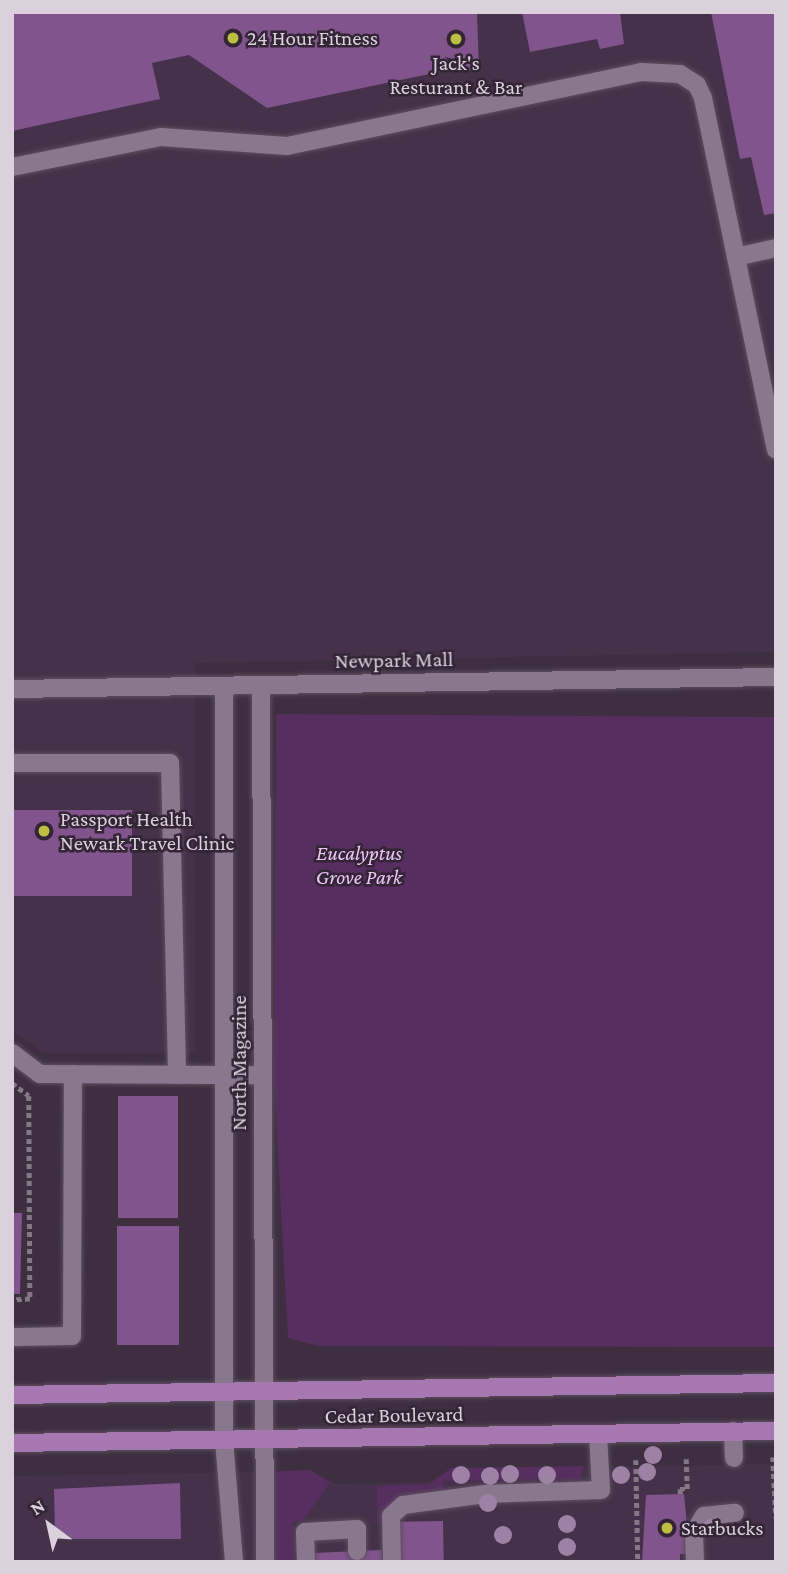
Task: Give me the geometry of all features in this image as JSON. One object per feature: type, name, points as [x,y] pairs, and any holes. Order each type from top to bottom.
[{"type":"main road","name":"Cedar Boulevard","points":[[12,1395],[776,1383]]},
{"type":"main road","name":"Cedar Boulevard","points":[[12,1443],[776,1431]]},
{"type":"street","points":[[12,167],[161,137],[287,146],[641,72],[673,72],[690,78],[701,92],[776,449]]},
{"type":"street","points":[[736,257],[776,248]]},
{"type":"street","name":"Newpark Mall","points":[[12,690],[776,677]]},
{"type":"street","name":"North Magazine","points":[[261,685],[262,1440],[265,1562]]},
{"type":"street","name":"North Magazine","points":[[224,686],[224,1440],[234,1562]]},
{"type":"street","points":[[12,763],[170,763],[177,1075]]},
{"type":"street","points":[[12,1053],[40,1074],[261,1075]]},
{"type":"street","points":[[12,1337],[72,1336],[73,1074]]},
{"type":"street","points":[[733,1431],[734,1458]]},
{"type":"street","points":[[392,1562],[391,1516],[403,1505],[532,1492],[601,1490],[598,1434]]},
{"type":"street","points":[[695,1562],[694,1532],[704,1516],[735,1513]]},
{"type":"street","points":[[306,1562],[305,1532],[357,1529],[357,1551]]},
{"type":"path","points":[[12,1083],[29,1096],[30,1299],[12,1300]]},
{"type":"path","points":[[773,1457],[776,1518]]},
{"type":"path","points":[[680,1494],[680,1489],[687,1489],[686,1459]]},
{"type":"path","points":[[636,1460],[638,1562]]},
{"type":"shaded area","points":[[12,12],[776,12],[776,652],[195,663],[195,1053],[43,1053],[12,1030]]},
{"type":"shaded area","points":[[776,1464],[776,1562],[12,1562],[12,1476],[310,1471],[335,1484],[429,1482],[452,1469]]},
{"type":"green space","name":"Eucalyptus Grove Park","points":[[276,714],[776,717],[776,1347],[318,1346],[288,1338],[274,1084]]},
{"type":"green space","points":[[584,1466],[580,1478],[568,1482],[567,1479],[443,1481],[443,1491],[404,1496],[383,1525],[377,1524],[377,1486],[430,1484],[451,1468]]},
{"type":"green space","points":[[310,1470],[330,1482],[303,1521],[293,1522],[294,1562],[271,1562],[277,1545],[274,1482],[278,1471]]},
{"type":"building","points":[[12,12],[477,12],[479,71],[453,69],[267,108],[189,55],[152,63],[160,99],[12,131]]},
{"type":"building","points":[[522,12],[620,12],[624,44],[600,49],[597,39],[530,52]]},
{"type":"building","points":[[711,12],[776,12],[776,213],[764,215],[751,157],[740,159]]},
{"type":"building","points":[[12,810],[132,810],[132,896],[12,896]]},
{"type":"building","points":[[118,1096],[178,1096],[178,1218],[118,1218]]},
{"type":"building","points":[[12,1213],[22,1213],[20,1294],[12,1294]]},
{"type":"building","points":[[117,1226],[179,1226],[179,1345],[117,1345]]},
{"type":"building","points":[[180,1483],[181,1539],[64,1539],[55,1530],[54,1489]]},
{"type":"building","name":"Starbucks","points":[[684,1494],[690,1554],[680,1554],[680,1562],[642,1562],[646,1495]]},
{"type":"building","points":[[443,1521],[444,1562],[400,1562],[399,1522]]},
{"type":"building","points":[[382,1550],[382,1562],[313,1562],[313,1553]]},
{"type":"place","name":"24 Hour Fitness","points":[[233,38]]},
{"type":"place","name":"Jack's Resturant & Bar","points":[[456,39]]},
{"type":"place","name":"Passport Health Newark Travel Clinic","points":[[44,831]]},
{"type":"place","name":"Starbucks","points":[[667,1528]]}]
